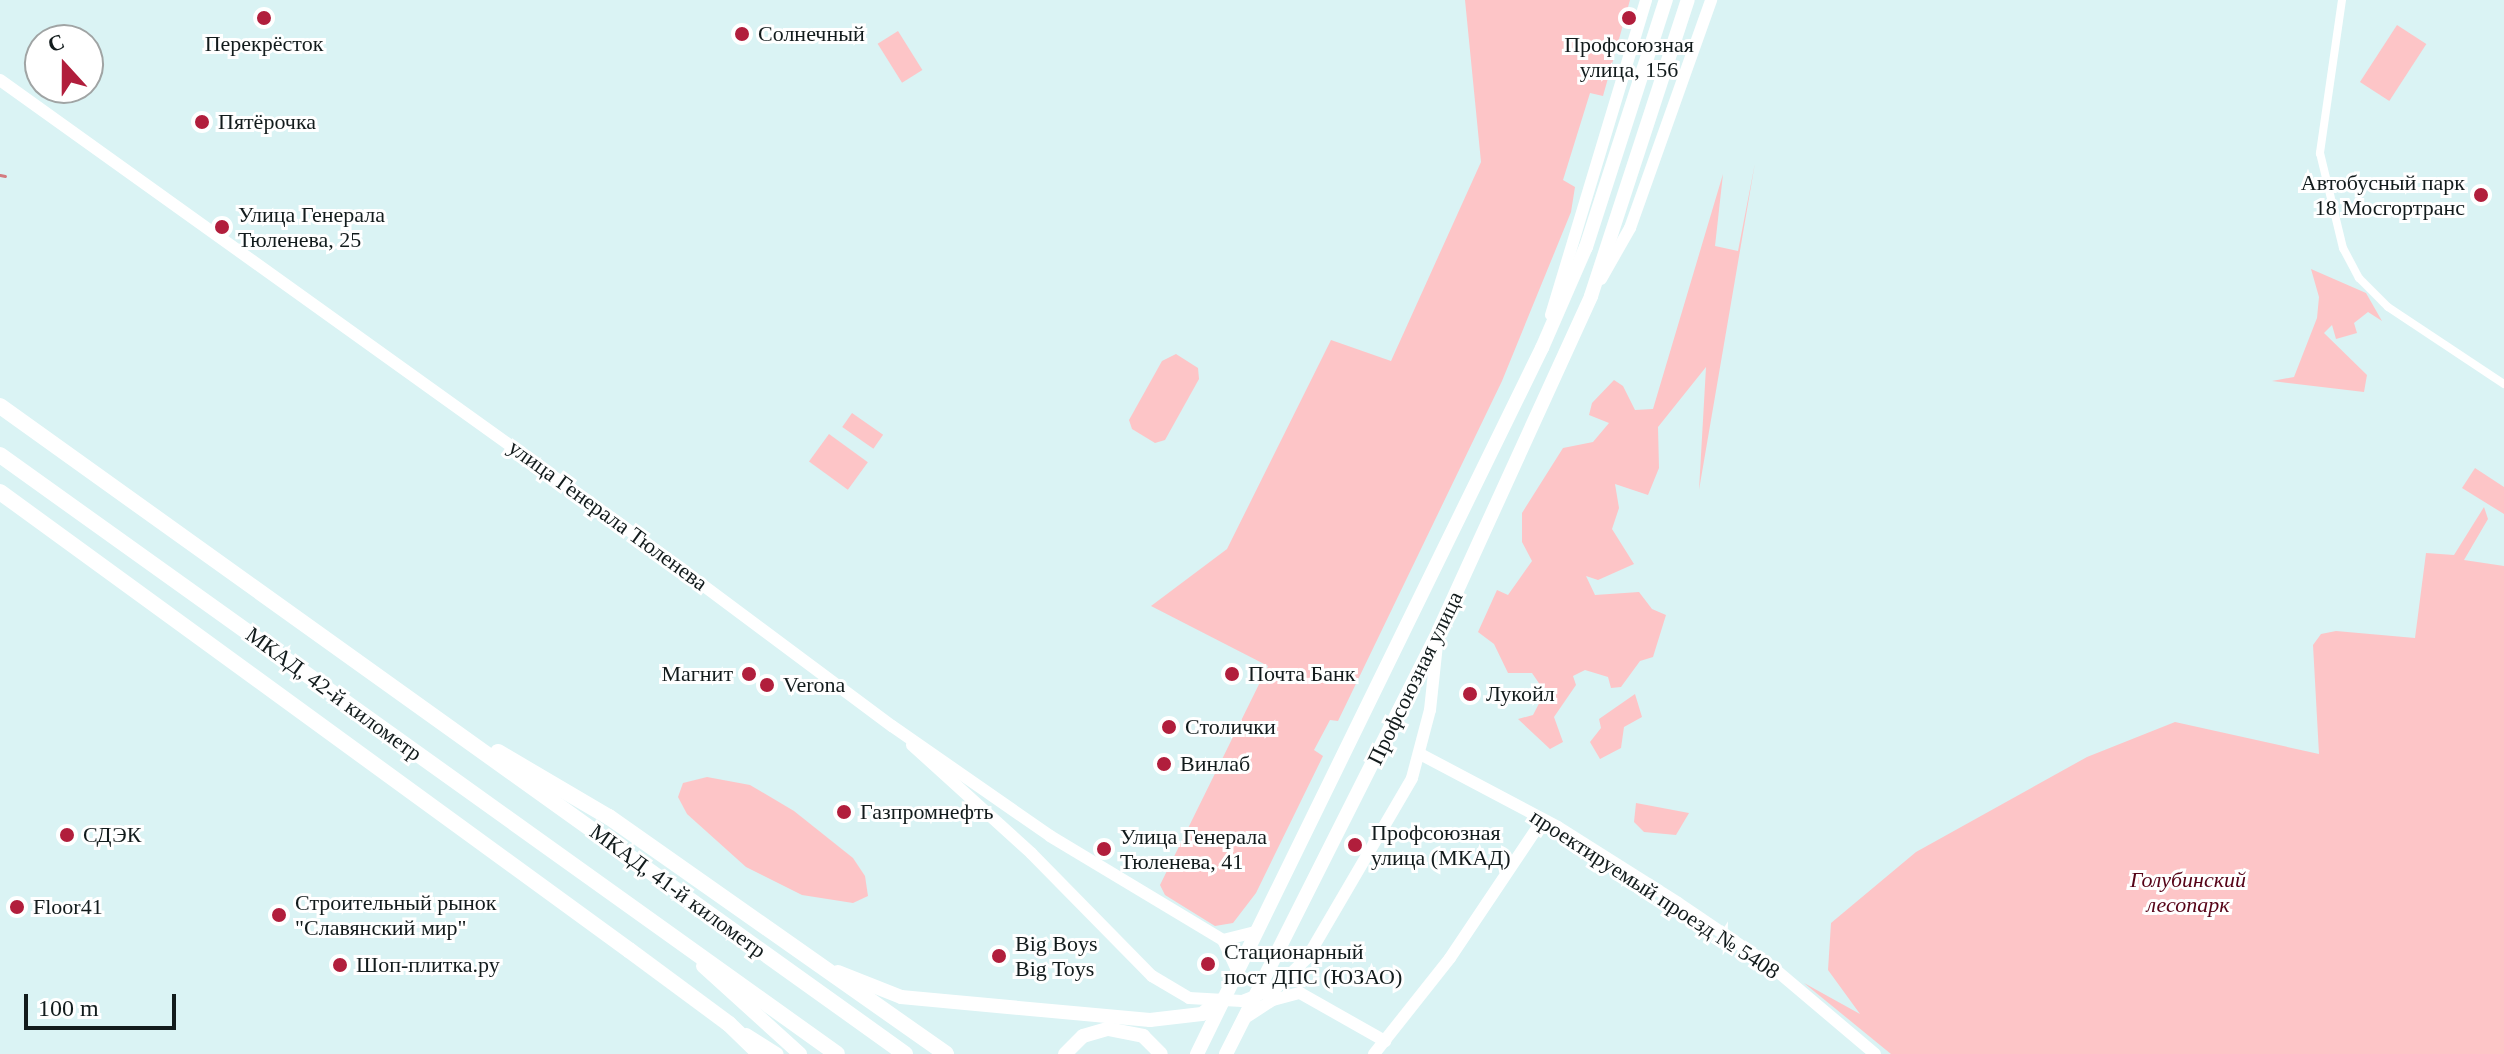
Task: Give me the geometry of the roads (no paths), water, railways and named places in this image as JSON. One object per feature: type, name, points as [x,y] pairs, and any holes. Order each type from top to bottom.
[{"type":"highway","name":"МКАД, 42-й километр","points":[[0,406],[450,728]]},
{"type":"highway","name":"МКАД, 42-й километр","points":[[0,455],[668,933]]},
{"type":"highway","points":[[0,492],[729,1024],[760,1054]]},
{"type":"highway","points":[[450,728],[609,817],[946,1054]]},
{"type":"highway","name":"МКАД, 41-й километр","points":[[450,728],[905,1054]]},
{"type":"highway","name":"МКАД, 41-й километр","points":[[668,933],[837,1054]]},
{"type":"main road","name":"Профсоюзная улица","points":[[1197,1054],[1542,348],[1586,247],[1666,0]]},
{"type":"main road","name":"Профсоюзная улица","points":[[1226,1054],[1439,630],[1591,296],[1688,0]]},
{"type":"main road","points":[[668,933],[800,1054]]},
{"type":"main road","points":[[804,955],[901,997],[1150,1020],[1202,1014],[1230,985]]},
{"type":"main road","points":[[729,1024],[776,1054]]},
{"type":"main road","points":[[1065,1054],[1083,1036],[1108,1029],[1143,1036],[1161,1054]]},
{"type":"street","name":"Профсоюзная улица","points":[[1542,348],[1646,0]]},
{"type":"street","name":"Профсоюзная улица","points":[[1591,296],[1630,228],[1711,0]]},
{"type":"street","points":[[2342,0],[2320,153],[2343,248],[2359,278],[2388,307],[2504,384]]},
{"type":"street","name":"улица Генерала Тюленева","points":[[0,80],[654,548],[892,726],[1050,836],[1223,940]]},
{"type":"street","points":[[892,726],[1168,988],[1211,1003],[1242,1001],[1293,975],[1357,871],[1422,755],[1439,630]]},
{"type":"street","name":"проектируемый проезд № 5408","points":[[1422,755],[1543,819],[1771,966],[1875,1054]]},
{"type":"street","points":[[1374,1054],[1450,958],[1543,819]]},
{"type":"street","points":[[1237,970],[1223,940],[1256,932]]},
{"type":"street","points":[[1245,1018],[1273,1000],[1300,993],[1385,1041]]},
{"type":"waterway","points":[[0,175],[5,176]]},
{"type":"place","name":"Перекрёсток","points":[[264,18]]},
{"type":"place","name":"Профсоюзная улица, 156","points":[[1629,18]]},
{"type":"place","name":"Солнечный","points":[[742,34]]},
{"type":"place","name":"Пятёрочка","points":[[202,122]]},
{"type":"place","name":"Автобусный парк 18 Мосгортранс","points":[[2481,195]]},
{"type":"place","name":"Улица Генерала Тюленева, 25","points":[[222,227]]},
{"type":"place","name":"Магнит","points":[[749,674]]},
{"type":"place","name":"Почта Банк","points":[[1232,674]]},
{"type":"place","name":"Verona","points":[[767,685]]},
{"type":"place","name":"Лукойл","points":[[1470,694]]},
{"type":"place","name":"Столички","points":[[1169,727]]},
{"type":"place","name":"Винлаб","points":[[1164,764]]},
{"type":"place","name":"Газпромнефть","points":[[844,812]]},
{"type":"place","name":"СДЭК","points":[[67,835]]},
{"type":"place","name":"Профсоюзная улица (МКАД)","points":[[1355,845]]},
{"type":"place","name":"Улица Генерала Тюленева, 41","points":[[1104,849]]},
{"type":"place","name":"Floor41","points":[[17,907]]},
{"type":"place","name":"Строительный рынок \"Славянский мир\"","points":[[279,915]]},
{"type":"place","name":"Big Boys Big Toys","points":[[999,956]]},
{"type":"place","name":"Стационарный пост ДПС (ЮЗАО)","points":[[1208,964]]},
{"type":"place","name":"Шоп-плитка.ру","points":[[340,965]]},
{"type":"park label","name":"Голубинский лесопарк","points":[[2188,892]]}]
